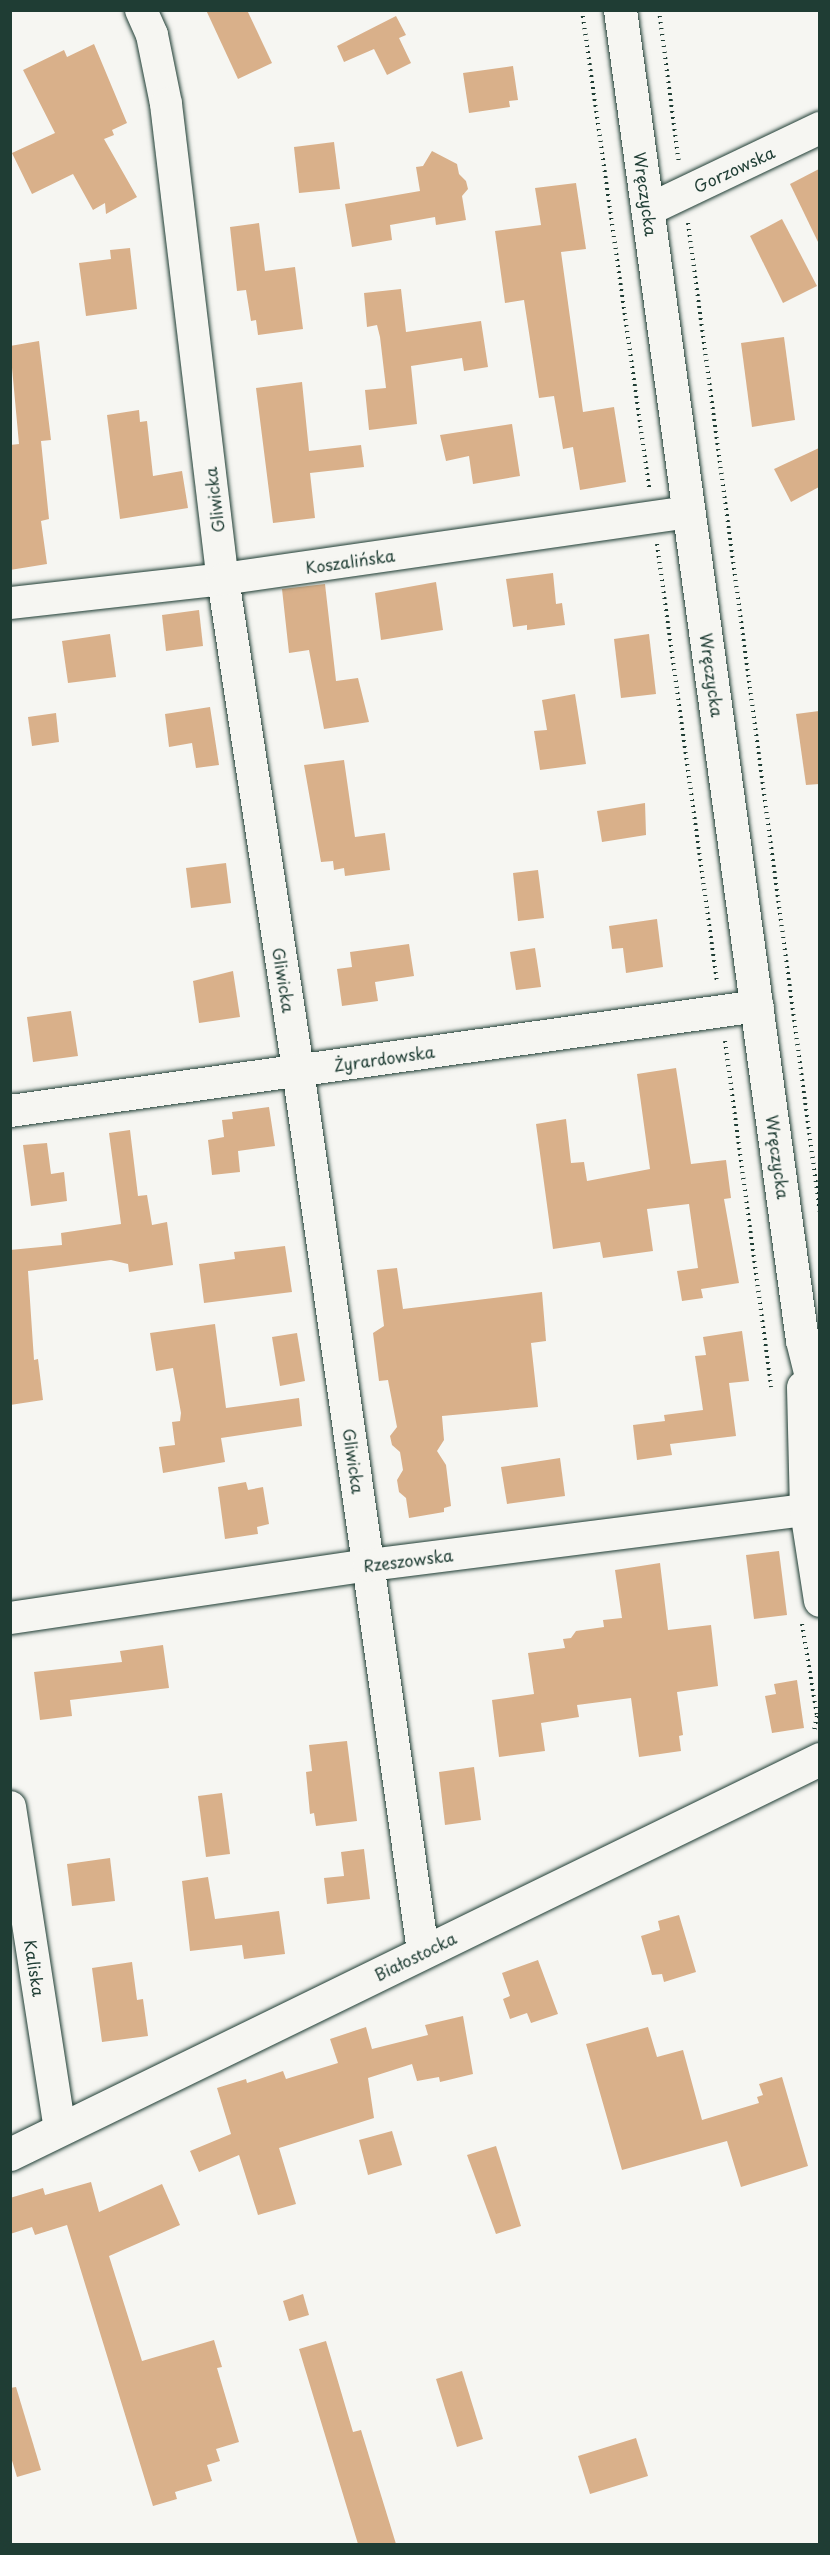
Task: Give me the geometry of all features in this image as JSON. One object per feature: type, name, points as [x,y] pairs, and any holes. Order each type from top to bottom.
[{"type":"main road","name":"Wręczycka","points":[[620,10],[802,1340],[819,1413]]},
{"type":"main road","name":"Wręczycka","points":[[802,1340],[810,1611]]},
{"type":"main road","name":"Białostocka","points":[[10,2154],[423,1952],[816,1747]]},
{"type":"street","name":"Gliwicka","points":[[141,10],[152,35],[175,167],[223,579],[298,1070],[423,1952]]},
{"type":"street","name":"Gorzowska","points":[[648,210],[819,128]]},
{"type":"street","name":"Koszalińska","points":[[10,603],[223,579],[689,513]]},
{"type":"street","name":"Żyrardowska","points":[[10,1111],[758,1006]]},
{"type":"street","name":"Rzeszowska","points":[[10,1618],[369,1565],[806,1510]]},
{"type":"street","name":"Kaliska","points":[[10,1807],[60,2129]]},
{"type":"path","points":[[582,10],[649,492]]},
{"type":"path","points":[[659,10],[681,175]]},
{"type":"path","points":[[686,210],[819,1213]]},
{"type":"path","points":[[656,541],[718,993]]},
{"type":"path","points":[[725,1037],[771,1390]]},
{"type":"path","points":[[810,1611],[817,1716],[816,1747]]},
{"type":"building","points":[[206,10],[247,10],[272,63],[238,79]]},
{"type":"building","points":[[396,16],[406,35],[399,38],[411,63],[387,75],[374,49],[344,62],[337,46]]},
{"type":"building","points":[[94,44],[127,123],[112,130],[114,135],[104,139],[137,197],[106,214],[105,203],[93,210],[73,174],[32,194],[12,153],[55,133],[23,70],[64,50],[67,57]]},
{"type":"building","points":[[513,66],[518,100],[509,101],[510,107],[469,113],[463,73]]},
{"type":"building","points":[[334,142],[340,189],[299,193],[294,147]]},
{"type":"building","points":[[432,151],[457,164],[459,174],[466,181],[468,189],[462,196],[466,220],[436,225],[435,217],[390,225],[392,240],[352,247],[345,204],[420,191],[416,167],[423,166]]},
{"type":"building","points":[[819,169],[819,244],[790,184]]},
{"type":"building","points":[[576,183],[586,249],[561,252],[583,412],[614,407],[626,482],[580,490],[573,447],[563,449],[554,396],[539,398],[524,300],[505,303],[495,231],[541,225],[535,188]]},
{"type":"building","points":[[782,219],[817,286],[783,303],[750,236]]},
{"type":"building","points":[[259,223],[265,271],[295,267],[303,329],[258,335],[256,320],[251,321],[246,290],[237,291],[230,227]]},
{"type":"building","points":[[130,248],[137,309],[86,316],[79,263],[111,259],[110,250]]},
{"type":"building","points":[[401,289],[406,332],[481,321],[488,367],[464,371],[462,358],[411,366],[417,424],[369,430],[365,390],[386,388],[380,337],[377,325],[367,327],[364,293]]},
{"type":"building","points":[[784,337],[795,420],[752,427],[741,343]]},
{"type":"building","points":[[39,341],[51,440],[41,441],[49,519],[41,521],[47,564],[10,570],[10,445],[19,444],[10,346]]},
{"type":"building","points":[[302,382],[309,451],[361,445],[364,467],[310,473],[315,518],[273,523],[256,388]]},
{"type":"building","points":[[139,410],[140,422],[147,421],[153,476],[182,471],[188,508],[120,519],[107,415]]},
{"type":"building","points":[[512,424],[520,476],[473,484],[469,456],[446,461],[440,435]]},
{"type":"building","points":[[819,448],[819,487],[791,502],[774,469]]},
{"type":"building","points":[[553,573],[556,604],[562,603],[565,625],[527,630],[527,625],[513,627],[506,579]]},
{"type":"building","points":[[436,582],[443,630],[381,640],[375,593]]},
{"type":"building","points":[[325,584],[336,681],[358,678],[369,722],[324,729],[309,650],[289,653],[282,589]]},
{"type":"building","points":[[199,610],[203,646],[166,651],[162,615]]},
{"type":"building","points":[[110,634],[116,677],[68,683],[62,641]]},
{"type":"building","points":[[649,634],[656,694],[621,698],[614,639]]},
{"type":"building","points":[[575,694],[586,764],[540,770],[534,731],[547,730],[542,700]]},
{"type":"building","points":[[210,707],[219,765],[196,768],[192,743],[169,747],[165,714]]},
{"type":"building","points":[[819,711],[819,784],[806,785],[796,714]]},
{"type":"building","points":[[56,713],[59,742],[32,746],[28,717]]},
{"type":"building","points":[[344,760],[355,837],[385,833],[390,870],[345,876],[344,868],[334,870],[333,861],[321,862],[304,765]]},
{"type":"building","points":[[645,803],[646,835],[602,842],[597,811]]},
{"type":"building","points":[[226,863],[231,903],[191,908],[186,868]]},
{"type":"building","points":[[538,870],[544,918],[518,921],[513,873]]},
{"type":"building","points":[[657,919],[663,967],[626,973],[623,948],[612,949],[609,926]]},
{"type":"building","points":[[409,944],[414,976],[375,982],[378,1001],[342,1006],[337,969],[352,967],[350,952]]},
{"type":"building","points":[[535,948],[541,987],[516,990],[510,952]]},
{"type":"building","points":[[233,971],[240,1017],[199,1023],[193,981]]},
{"type":"building","points":[[71,1011],[78,1056],[33,1062],[27,1017]]},
{"type":"building","points":[[676,1068],[691,1164],[726,1160],[731,1198],[724,1199],[739,1283],[701,1289],[703,1298],[682,1301],[677,1271],[698,1268],[689,1204],[647,1209],[653,1251],[603,1258],[600,1242],[553,1249],[536,1124],[566,1119],[571,1163],[584,1162],[587,1181],[650,1169],[637,1074]]},
{"type":"building","points":[[269,1107],[275,1146],[238,1151],[240,1172],[212,1175],[208,1140],[224,1137],[222,1120],[233,1119],[232,1112]]},
{"type":"building","points":[[130,1130],[138,1196],[147,1195],[152,1225],[167,1222],[173,1265],[129,1272],[128,1264],[111,1260],[28,1271],[34,1360],[38,1359],[43,1400],[10,1405],[10,1250],[62,1245],[61,1233],[121,1224],[109,1133]]},
{"type":"building","points":[[47,1143],[51,1174],[64,1172],[67,1201],[31,1206],[23,1145]]},
{"type":"building","points":[[285,1246],[292,1292],[204,1303],[199,1264],[235,1259],[234,1252]]},
{"type":"building","points":[[397,1268],[403,1309],[542,1292],[546,1341],[531,1343],[538,1407],[442,1416],[444,1440],[437,1451],[446,1465],[451,1506],[444,1508],[444,1512],[409,1518],[406,1498],[399,1492],[397,1480],[403,1470],[400,1452],[392,1445],[390,1436],[397,1427],[388,1380],[379,1381],[373,1333],[384,1326],[377,1270]]},
{"type":"building","points":[[215,1324],[226,1408],[299,1398],[302,1426],[221,1438],[225,1462],[163,1473],[159,1447],[175,1445],[172,1422],[180,1421],[181,1413],[173,1368],[156,1371],[150,1333]]},
{"type":"building","points":[[742,1331],[749,1381],[729,1383],[736,1436],[670,1444],[672,1455],[637,1460],[633,1425],[665,1421],[664,1415],[703,1410],[695,1356],[706,1355],[703,1337]]},
{"type":"building","points":[[297,1333],[305,1381],[280,1386],[272,1337]]},
{"type":"building","points":[[560,1458],[565,1496],[507,1504],[501,1467]]},
{"type":"building","points":[[246,1482],[248,1490],[263,1487],[269,1524],[257,1527],[258,1534],[225,1539],[218,1487]]},
{"type":"building","points":[[779,1551],[787,1615],[754,1619],[746,1555]]},
{"type":"building","points":[[660,1563],[668,1630],[711,1625],[718,1686],[677,1692],[683,1735],[679,1736],[681,1751],[639,1757],[631,1698],[577,1705],[579,1717],[541,1723],[545,1751],[499,1757],[492,1700],[534,1694],[528,1653],[565,1648],[563,1639],[571,1638],[576,1631],[604,1627],[603,1620],[622,1618],[615,1570]]},
{"type":"building","points":[[163,1645],[169,1688],[70,1700],[72,1716],[40,1720],[34,1672],[122,1662],[120,1651]]},
{"type":"building","points":[[797,1680],[804,1728],[772,1733],[765,1696],[776,1694],[774,1684]]},
{"type":"building","points":[[347,1741],[357,1821],[316,1826],[314,1813],[310,1814],[306,1772],[312,1771],[309,1745]]},
{"type":"building","points":[[474,1767],[481,1820],[445,1825],[439,1772]]},
{"type":"building","points":[[222,1793],[230,1854],[206,1857],[198,1796]]},
{"type":"building","points":[[364,1849],[370,1899],[327,1904],[324,1878],[344,1876],[341,1852]]},
{"type":"building","points":[[110,1858],[115,1901],[72,1906],[67,1864]]},
{"type":"building","points":[[208,1877],[215,1919],[279,1911],[285,1954],[244,1959],[242,1945],[190,1951],[182,1881]]},
{"type":"building","points":[[679,1915],[696,1972],[664,1982],[662,1974],[652,1975],[641,1936],[660,1930],[658,1921]]},
{"type":"building","points":[[538,1960],[558,2014],[531,2023],[527,2013],[510,2019],[503,1999],[510,1996],[502,1973]]},
{"type":"building","points":[[132,1962],[137,2000],[143,1999],[148,2036],[102,2042],[92,1968]]},
{"type":"building","points":[[463,2016],[473,2074],[440,2082],[439,2077],[417,2081],[412,2064],[368,2078],[374,2118],[279,2148],[296,2204],[258,2215],[239,2155],[199,2172],[190,2151],[231,2134],[217,2088],[246,2079],[247,2083],[283,2071],[286,2079],[338,2063],[330,2039],[366,2027],[372,2049],[428,2035],[425,2025]]},
{"type":"building","points":[[648,2027],[657,2057],[683,2050],[702,2120],[759,2103],[757,2097],[763,2095],[759,2084],[782,2077],[808,2166],[741,2187],[727,2141],[622,2170],[586,2044]]},
{"type":"building","points":[[392,2131],[402,2165],[368,2175],[359,2140]]},
{"type":"building","points":[[496,2146],[521,2226],[496,2234],[467,2155]]},
{"type":"building","points":[[91,2182],[99,2212],[162,2184],[180,2225],[109,2256],[142,2361],[214,2340],[222,2367],[217,2368],[239,2442],[216,2449],[220,2461],[207,2465],[212,2481],[175,2492],[177,2499],[153,2506],[67,2225],[35,2235],[32,2227],[10,2234],[10,2198],[43,2188],[45,2195]]},
{"type":"building","points":[[303,2294],[309,2315],[289,2321],[283,2301]]},
{"type":"building","points":[[326,2341],[353,2432],[361,2430],[396,2544],[358,2544],[299,2349]]},
{"type":"building","points":[[462,2371],[483,2439],[457,2447],[436,2379]]},
{"type":"building","points":[[16,2387],[41,2470],[17,2477],[10,2454],[10,2388]]},
{"type":"building","points":[[636,2438],[648,2476],[590,2494],[578,2456]]}]
